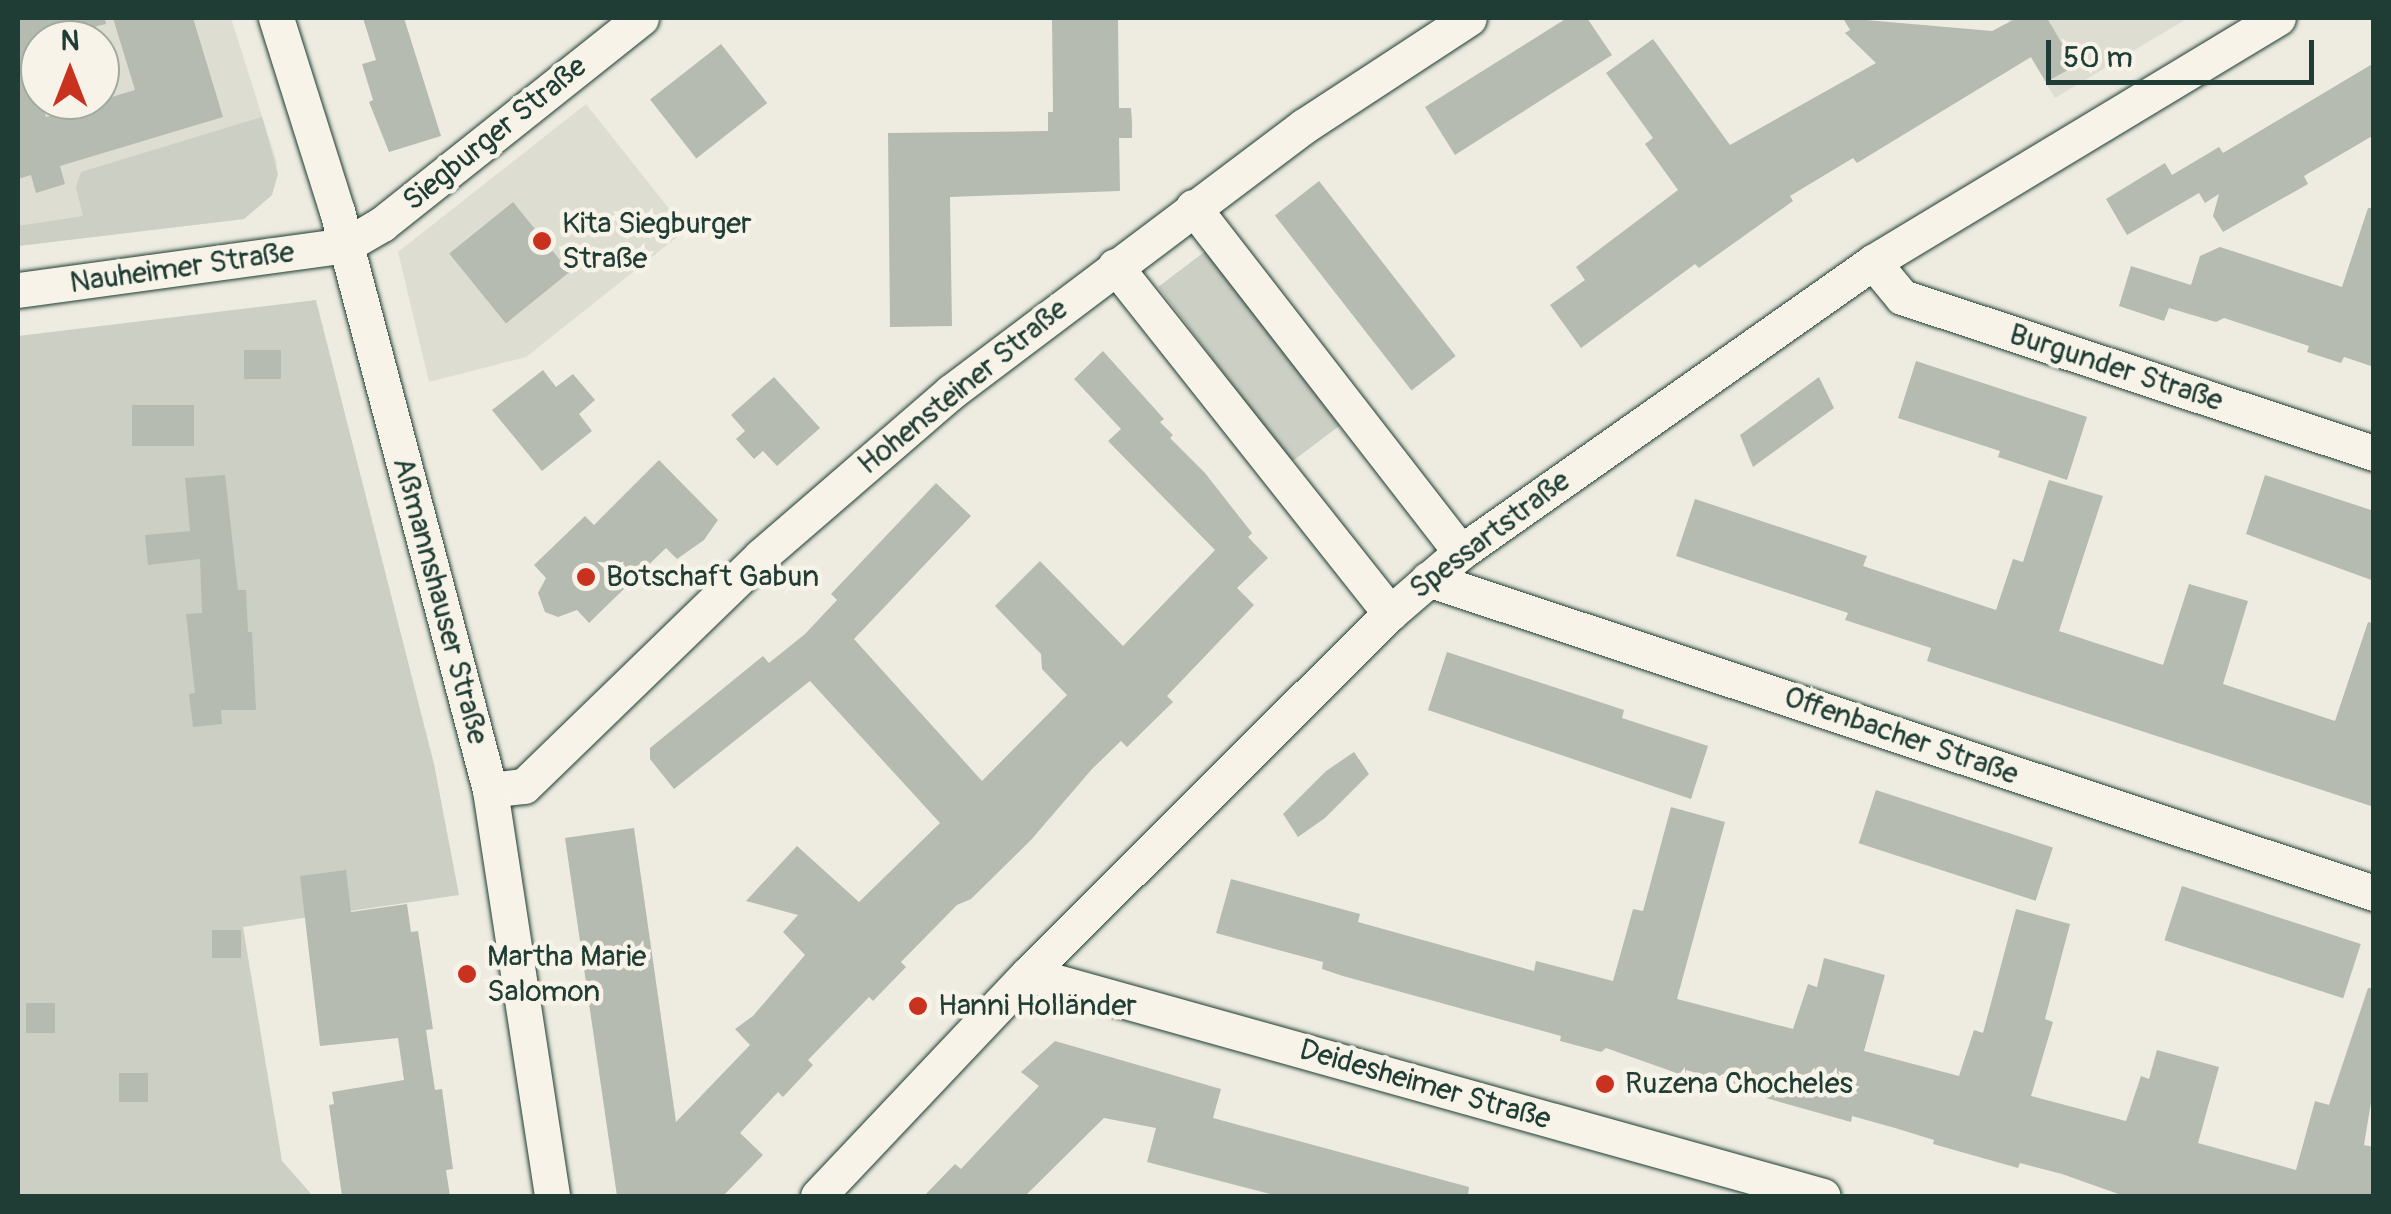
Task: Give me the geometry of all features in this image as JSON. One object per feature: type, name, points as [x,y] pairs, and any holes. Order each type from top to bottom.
[{"type":"street","name":"Aßmannshauser Straße","points":[[276,18],[346,245],[490,790],[552,1196]]},
{"type":"street","name":"Siegburger Straße","points":[[346,245],[382,224],[641,18]]},
{"type":"street","name":"Hohensteiner Straße","points":[[490,790],[524,786],[826,498],[950,392],[1193,207],[1362,86],[1468,18]]},
{"type":"street","name":"Spessartstraße","points":[[818,1196],[1028,974],[1390,613],[1461,552],[1873,262],[2278,18]]},
{"type":"street","points":[[1193,207],[1461,552]]},
{"type":"street","name":"Nauheimer Straße","points":[[18,290],[346,245]]},
{"type":"street","name":"Burgunder Straße","points":[[1873,262],[1902,297],[2374,453]]},
{"type":"street","points":[[1115,266],[1390,613]]},
{"type":"street","name":"Offenbacher Straße","points":[[1428,580],[2374,894]]},
{"type":"street","name":"Deidesheimer Straße","points":[[1028,974],[1742,1186],[1823,1196]]},
{"type":"shaded area","points":[[18,18],[231,18],[277,163],[272,195],[244,219],[18,246]]},
{"type":"shaded area","points":[[2007,18],[2188,18],[2055,98]]},
{"type":"shaded area","name":"Kita Siegburger Straße","points":[[586,104],[686,230],[526,357],[429,382],[398,252]]},
{"type":"shaded area","points":[[262,117],[278,174],[272,195],[244,219],[18,246],[18,226],[83,216],[76,187],[81,172]]},
{"type":"shaded area","points":[[1207,250],[1339,426],[1291,462],[1158,287]]},
{"type":"shaded area","points":[[316,300],[434,764],[459,895],[243,927],[282,1161],[313,1196],[18,1196],[18,336]]},
{"type":"building","points":[[18,18],[105,20],[20,20],[20,120],[120,120],[120,95],[135,90],[120,41],[120,20],[113,18],[193,18],[223,117],[60,166],[65,184],[36,193],[31,175],[18,179]]},
{"type":"building","points":[[363,18],[404,18],[441,136],[389,152],[369,102],[373,100],[362,64],[376,60]]},
{"type":"building","points":[[1052,18],[1118,18],[1119,108],[1131,108],[1132,123],[1132,138],[1119,138],[1120,191],[950,197],[952,326],[890,327],[888,133],[1048,131],[1048,112],[1053,112]]},
{"type":"building","points":[[1567,18],[1587,18],[1612,55],[1455,155],[1425,107]]},
{"type":"building","points":[[1843,18],[1992,31],[2017,18],[2047,18],[2075,66],[2046,82],[2031,57],[1857,163],[1853,158],[1790,196],[1793,201],[1699,268],[1695,264],[1581,348],[1550,305],[1585,280],[1576,267],[1678,190],[1645,144],[1653,138],[1606,73],[1653,39],[1730,145],[1876,63],[1845,33],[1850,30]]},
{"type":"building","points":[[721,44],[767,103],[696,159],[650,99]]},
{"type":"building","points":[[2374,63],[2374,135],[2304,176],[2308,184],[2223,232],[2213,216],[2219,194],[2205,203],[2199,193],[2127,235],[2106,199],[2165,163],[2172,175],[2219,147],[2223,153]]},
{"type":"building","points":[[1319,181],[1456,356],[1412,390],[1275,215]]},
{"type":"building","points":[[513,202],[570,272],[506,324],[449,254]]},
{"type":"building","points":[[2368,208],[2374,208],[2374,367],[2344,357],[2341,363],[2307,352],[2309,346],[2224,318],[2216,322],[2169,308],[2164,321],[2119,306],[2131,266],[2191,285],[2200,256],[2220,247],[2342,287]]},
{"type":"building","points":[[244,350],[281,350],[281,379],[244,379]]},
{"type":"building","points":[[1103,351],[1164,419],[1160,422],[1173,435],[1170,438],[1205,473],[1252,533],[1248,537],[1268,558],[1237,588],[1254,605],[1167,696],[1173,702],[1127,747],[1121,741],[1092,769],[1031,840],[971,899],[957,905],[901,962],[906,967],[873,1001],[869,997],[808,1060],[813,1065],[783,1097],[778,1092],[740,1133],[763,1155],[723,1196],[617,1196],[565,838],[634,828],[676,1122],[750,1045],[735,1029],[753,1016],[805,955],[783,932],[798,915],[746,901],[797,846],[859,902],[940,823],[810,681],[674,789],[650,759],[650,748],[763,656],[769,663],[805,634],[837,600],[831,594],[936,483],[971,516],[854,639],[982,781],[1067,695],[1042,669],[1041,654],[995,606],[1040,561],[1123,646],[1215,550],[1108,441],[1121,429],[1074,379]]},
{"type":"building","points":[[1916,361],[2087,417],[2067,480],[1998,457],[2000,451],[1898,418]]},
{"type":"building","points":[[543,370],[556,387],[573,374],[595,400],[579,414],[592,431],[542,471],[492,410]]},
{"type":"building","points":[[774,377],[820,428],[777,466],[763,451],[754,459],[736,439],[745,431],[731,415]]},
{"type":"building","points":[[1819,377],[1834,408],[1753,467],[1740,435]]},
{"type":"building","points":[[132,405],[194,405],[194,446],[132,446]]},
{"type":"building","points":[[659,460],[718,520],[704,540],[677,559],[666,548],[589,623],[577,610],[558,617],[545,612],[538,593],[546,578],[534,565],[585,516],[594,525]]},
{"type":"building","points":[[225,475],[238,590],[246,590],[248,632],[252,632],[256,710],[221,710],[222,724],[193,727],[189,694],[195,693],[186,614],[202,613],[200,559],[148,565],[145,535],[190,531],[185,478]]},
{"type":"building","points":[[2265,475],[2374,511],[2374,581],[2246,534]]},
{"type":"building","points":[[2049,480],[2103,496],[2059,631],[2163,665],[2189,584],[2248,601],[2223,684],[2335,721],[2368,622],[2374,623],[2374,807],[1927,661],[1931,648],[1845,620],[1848,613],[1676,556],[1695,499],[1867,556],[1863,566],[1996,610],[2013,559],[2023,562]]},
{"type":"building","points":[[1447,652],[1624,710],[1622,718],[1708,746],[1691,799],[1428,710]]},
{"type":"building","points":[[1354,752],[1369,774],[1325,818],[1298,837],[1283,814],[1326,771]]},
{"type":"building","points":[[1876,790],[2053,847],[2036,901],[1859,843]]},
{"type":"building","points":[[1671,807],[1725,822],[1677,999],[1793,1029],[1808,984],[1817,987],[1824,958],[1885,975],[1864,1051],[1959,1076],[1974,1030],[1983,1033],[2016,909],[2070,924],[2045,1019],[2053,1022],[2031,1096],[2126,1121],[2141,1076],[2149,1079],[2157,1050],[2219,1067],[2198,1143],[2296,1170],[2315,1101],[2329,1105],[2368,988],[2374,988],[2374,1084],[2364,1145],[2374,1147],[2374,1196],[2124,1196],[2062,1174],[2020,1163],[2018,1168],[1933,1144],[1934,1140],[1852,1116],[1851,1122],[1766,1098],[1768,1093],[1686,1070],[1685,1076],[1606,1048],[1601,1052],[1560,1041],[1561,1036],[1343,976],[1322,969],[1323,962],[1216,933],[1231,879],[1360,914],[1358,922],[1534,971],[1536,961],[1613,981],[1633,909],[1643,911]]},
{"type":"building","points":[[346,870],[351,912],[407,904],[411,932],[418,931],[433,1029],[426,1030],[435,1090],[442,1089],[453,1169],[446,1170],[450,1196],[342,1196],[329,1105],[334,1104],[332,1092],[404,1080],[398,1038],[320,1046],[300,876]]},
{"type":"building","points":[[2182,886],[2361,944],[2343,998],[2164,940]]},
{"type":"building","points":[[212,930],[241,930],[241,958],[212,958]]},
{"type":"building","points":[[26,1003],[55,1003],[55,1033],[26,1033]]},
{"type":"building","points":[[1055,1041],[1221,1089],[1213,1118],[1469,1187],[1468,1196],[1278,1196],[1147,1162],[1156,1128],[1104,1118],[1025,1196],[924,1196],[955,1164],[961,1169],[1039,1086],[1021,1072]]},
{"type":"building","points":[[119,1073],[148,1073],[148,1102],[119,1102]]},
{"type":"place","name":"Kita Siegburger Straße","points":[[542,241]]},
{"type":"place","name":"Botschaft Gabun","points":[[586,577]]},
{"type":"place","name":"Martha Marie Salomon","points":[[467,974]]},
{"type":"place","name":"Hanni Holländer","points":[[918,1006]]},
{"type":"place","name":"Ruzena Chocheles","points":[[1605,1084]]}]
